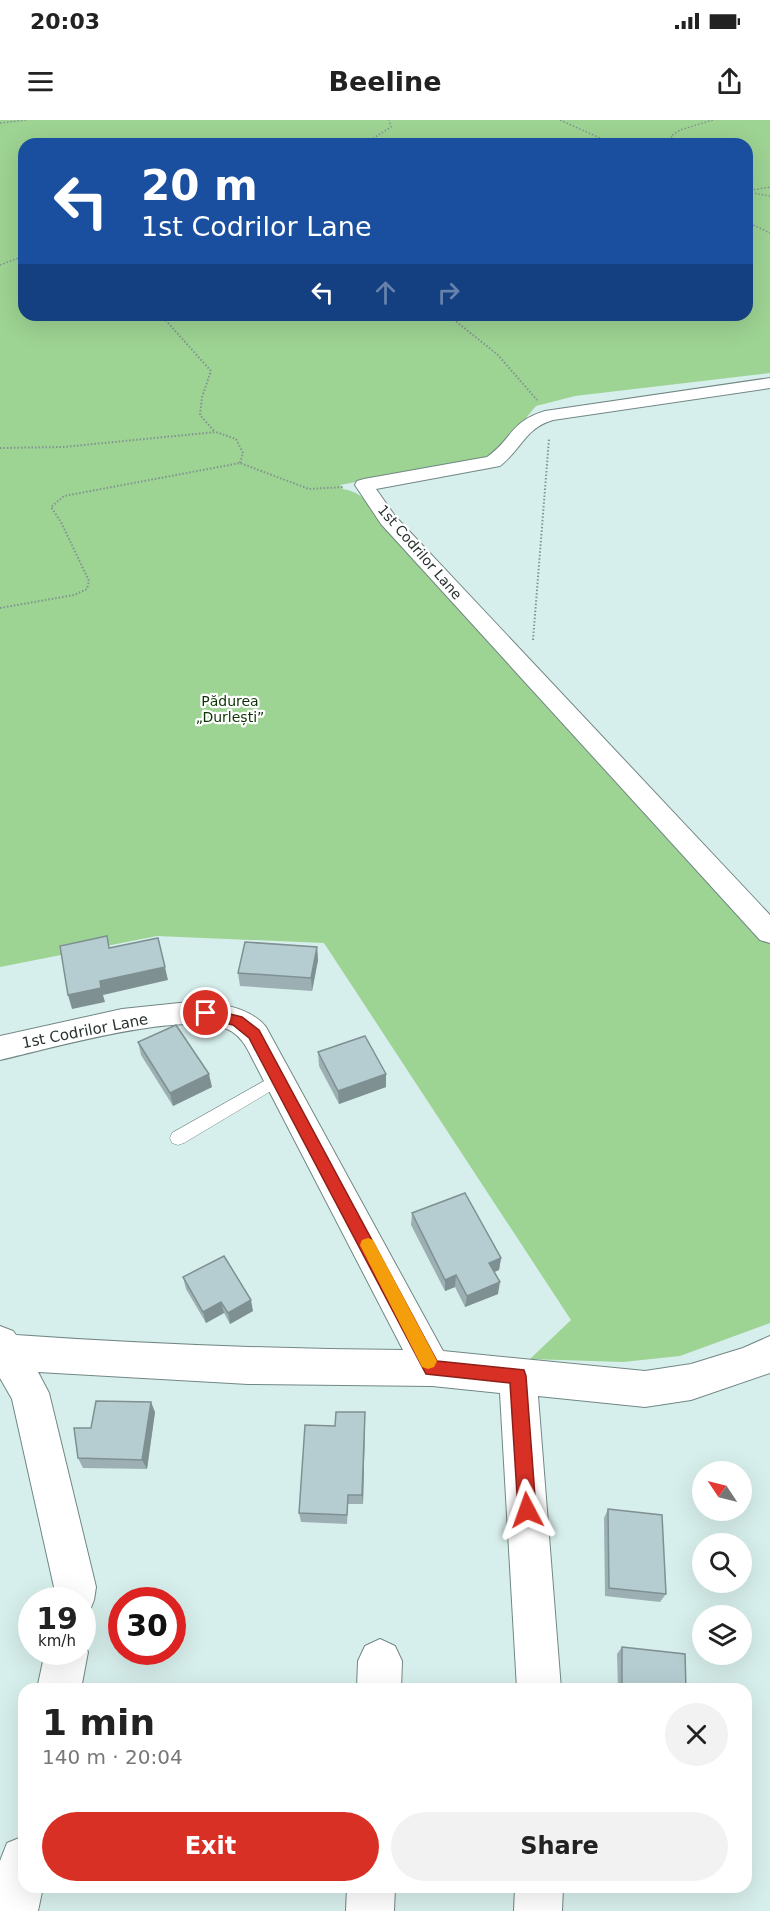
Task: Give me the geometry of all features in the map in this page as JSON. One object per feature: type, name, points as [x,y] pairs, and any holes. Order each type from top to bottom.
[{"type":"street","name":"1st Codrilor Lane","points":[[770,383],[551,415],[531,422],[524,428],[507,453],[492,462],[364,485],[388,520],[770,933]]},
{"type":"street","name":"1st Codrilor Lane","points":[[0,1048],[142,1017],[206,1013],[237,1021],[246,1026],[254,1034],[280,1078],[432,1368]]},
{"type":"street","points":[[3,1347],[115,1360],[248,1366],[432,1368],[645,1389],[691,1382],[750,1364],[770,1354]]},
{"type":"street","points":[[3,1347],[30,1393],[75,1587]]},
{"type":"street","points":[[518,1376],[539,1683]]},
{"type":"street","points":[[60,1683],[64,1665]]},
{"type":"street","points":[[14,1911],[18,1891]]},
{"type":"street","points":[[370,1911],[371,1893]]},
{"type":"street","points":[[538,1911],[539,1893]]},
{"type":"lane","points":[[178,1138],[280,1078]]},
{"type":"path","points":[[0,123],[26,120]]},
{"type":"path","points":[[374,138],[392,128],[390,120]]},
{"type":"path","points":[[560,120],[600,138]]},
{"type":"path","points":[[672,138],[671,136],[680,130],[713,120]]},
{"type":"path","points":[[753,191],[770,187]]},
{"type":"path","points":[[753,193],[770,196]]},
{"type":"path","points":[[753,225],[770,233]]},
{"type":"path","points":[[0,265],[18,258]]},
{"type":"path","points":[[166,321],[211,371],[202,397],[200,415],[216,432]]},
{"type":"path","points":[[456,321],[498,355],[551,415],[530,674]]},
{"type":"path","points":[[0,448],[63,447],[216,432],[236,439],[243,453],[240,463]]},
{"type":"path","points":[[0,608],[74,595],[87,589],[89,581],[61,522],[51,507],[64,496],[240,463],[309,489],[364,485]]},
{"type":"green space","name":"Pădurea „Durlești”","points":[[0,120],[770,120],[770,373],[575,396],[536,406],[495,455],[340,485],[343,489],[360,496],[374,509],[398,540],[770,943],[770,1323],[680,1356],[623,1362],[530,1359],[571,1320],[324,943],[157,936],[0,967]]},
{"type":"building","points":[[107,936],[109,948],[158,938],[165,967],[100,981],[101,988],[68,995],[60,946]]},
{"type":"building","points":[[245,942],[317,947],[311,978],[238,973]]},
{"type":"building","points":[[176,1025],[209,1074],[170,1093],[138,1042]]},
{"type":"building","points":[[365,1036],[386,1074],[338,1091],[318,1052]]},
{"type":"building","points":[[465,1193],[501,1258],[489,1263],[500,1282],[467,1296],[456,1275],[445,1280],[412,1213]]},
{"type":"building","points":[[224,1256],[251,1300],[228,1313],[221,1302],[203,1312],[183,1277]]},
{"type":"building","points":[[96,1401],[151,1402],[142,1460],[78,1458],[74,1428],[91,1428]]},
{"type":"building","points":[[336,1412],[365,1412],[362,1495],[348,1495],[347,1515],[299,1513],[305,1425],[335,1426]]},
{"type":"building","points":[[608,1509],[662,1515],[666,1594],[609,1588]]},
{"type":"building","points":[[622,1647],[685,1654],[686,1683],[622,1683]]},
{"type":"slow traffic","points":[[368,1245],[428,1361]]},
{"type":"route","points":[[206,1013],[237,1021],[254,1034],[280,1078],[432,1368],[518,1376],[527,1510]]}]
